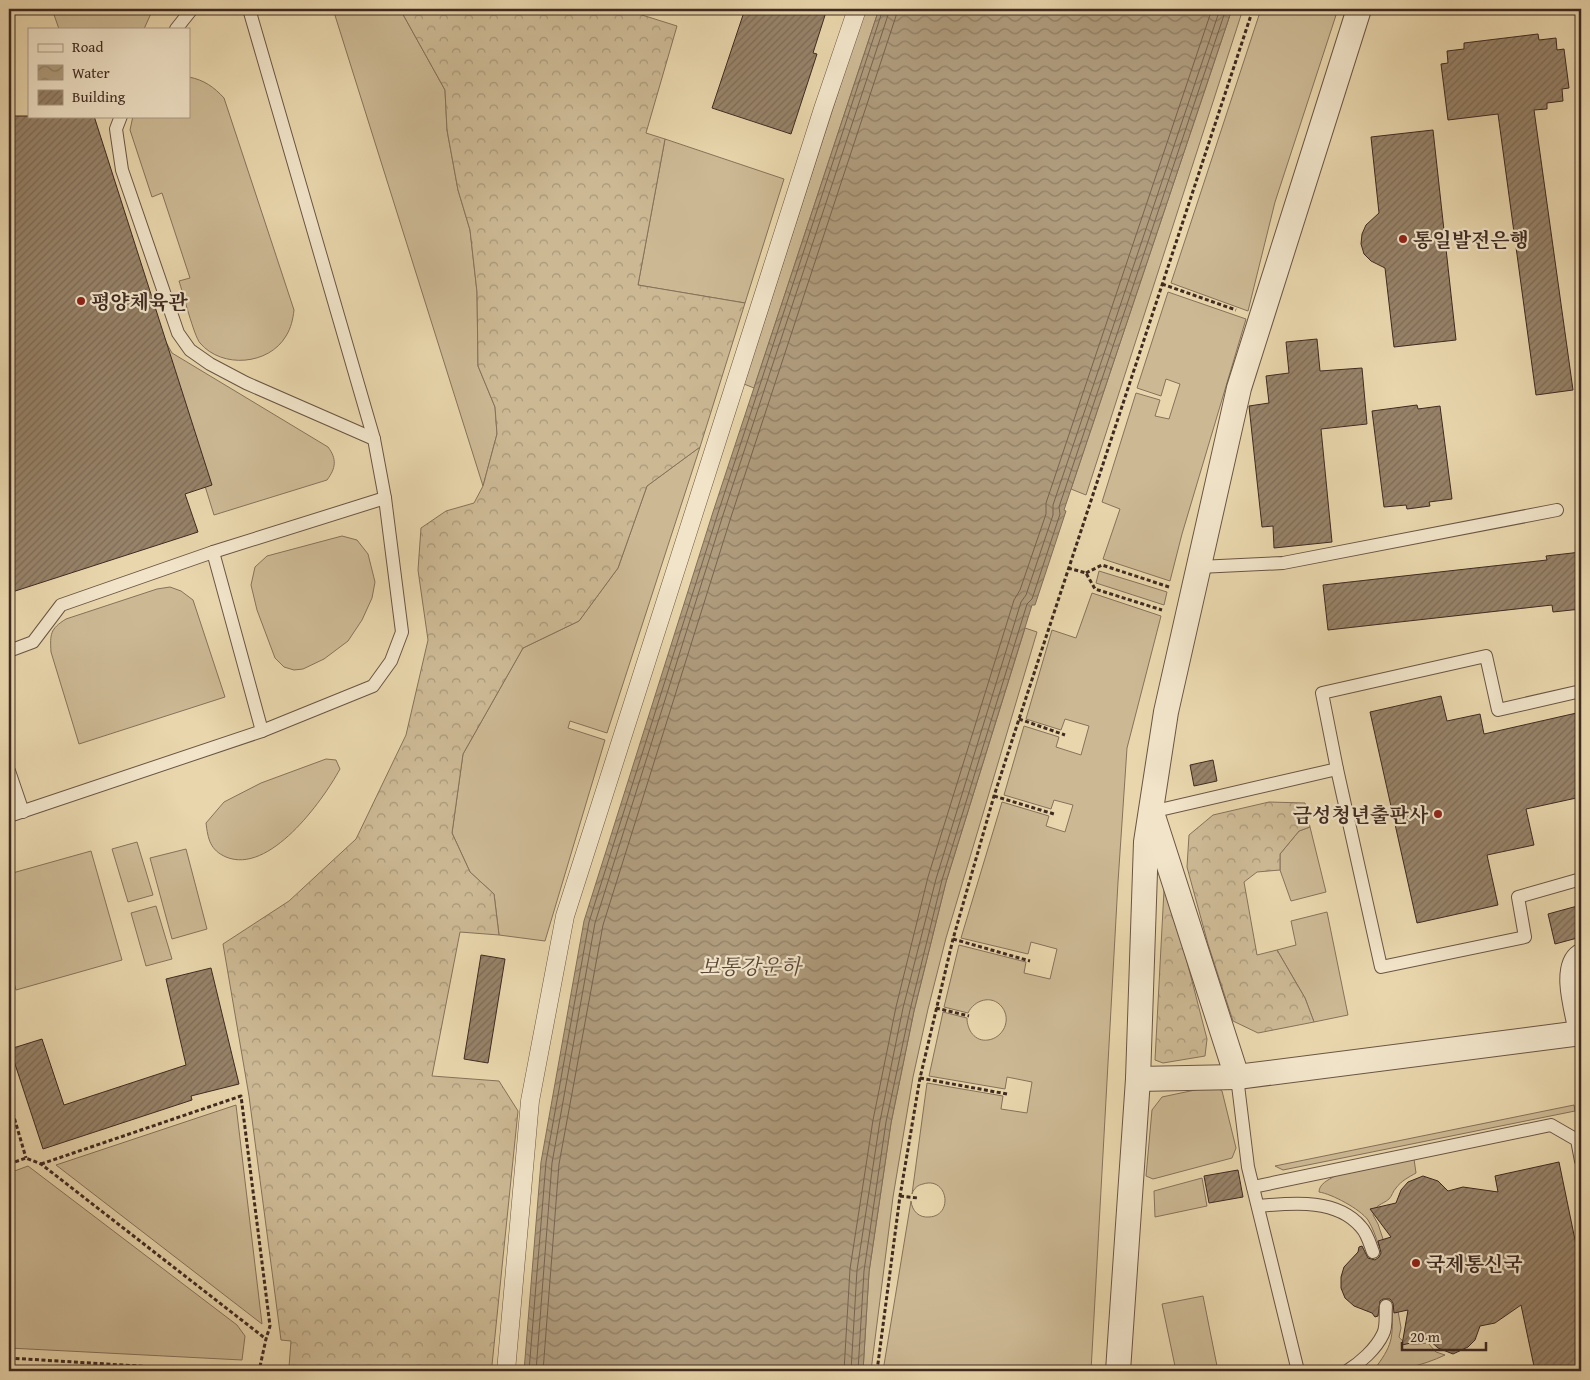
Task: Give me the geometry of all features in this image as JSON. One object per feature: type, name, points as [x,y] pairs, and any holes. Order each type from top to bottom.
[{"type":"street","points":[[506,1371],[530,1101],[565,916],[817,128],[857,9]]},
{"type":"street","points":[[1118,1371],[1138,1079],[1146,842],[1166,712],[1240,388],[1359,9]]},
{"type":"street","points":[[1152,812],[1237,1077]]},
{"type":"street","points":[[1138,1079],[1237,1077],[1581,1033],[1571,976],[1576,959],[1581,956]]},
{"type":"lane","points":[[177,28],[192,9]]},
{"type":"lane","points":[[9,816],[262,731],[373,686],[391,661],[402,632],[385,498],[374,439],[250,9]]},
{"type":"lane","points":[[120,118],[116,129],[122,170],[178,333],[190,350],[210,364],[246,383],[374,439]]},
{"type":"lane","points":[[9,651],[33,642],[62,605],[213,552],[385,498]]},
{"type":"lane","points":[[1199,567],[1283,563],[1558,510]]},
{"type":"lane","points":[[213,552],[262,731]]},
{"type":"lane","points":[[1581,691],[1498,710],[1486,656],[1322,693],[1381,967],[1524,937],[1518,896],[1581,879]]},
{"type":"lane","points":[[1152,812],[1337,769]]},
{"type":"lane","points":[[9,771],[23,812]]},
{"type":"lane","points":[[1237,1077],[1248,1167],[1298,1371]]},
{"type":"lane","points":[[1253,1187],[1551,1125],[1577,1140],[1581,1161]]},
{"type":"lane","points":[[1258,1206],[1282,1204],[1319,1205],[1346,1214],[1362,1228],[1373,1252]]},
{"type":"lane","points":[[1347,1371],[1354,1367],[1372,1349],[1384,1333],[1386,1306]]},
{"type":"path","points":[[877,1371],[900,1196],[920,1078],[953,939],[994,796],[1253,9]]},
{"type":"path","points":[[1162,284],[1239,311]]},
{"type":"path","points":[[1068,568],[1086,573],[1102,565],[1171,587]]},
{"type":"path","points":[[1086,573],[1095,589],[1165,610]]},
{"type":"path","points":[[1019,719],[1064,735]]},
{"type":"path","points":[[994,796],[1054,814]]},
{"type":"path","points":[[953,939],[1030,961]]},
{"type":"path","points":[[936,1008],[969,1016]]},
{"type":"path","points":[[920,1078],[1007,1094]]},
{"type":"path","points":[[41,1164],[241,1096],[270,1326],[259,1371]]},
{"type":"path","points":[[9,1100],[26,1158]]},
{"type":"path","points":[[9,1164],[26,1158],[41,1164],[266,1339]]},
{"type":"path","points":[[900,1196],[918,1198]]},
{"type":"path","points":[[9,1358],[220,1371]]},
{"type":"green space","points":[[52,9],[153,9],[144,28],[59,28]]},
{"type":"green space","points":[[333,9],[400,9],[445,90],[447,130],[458,190],[470,230],[477,292],[478,366],[495,407],[497,434],[483,486]]},
{"type":"green space","points":[[400,9],[623,9],[677,26],[646,133],[665,139],[638,285],[745,303],[700,447],[647,486],[618,568],[579,621],[523,648],[463,754],[452,833],[470,872],[494,894],[499,935],[460,932],[432,1076],[499,1081],[518,1111],[492,1365],[486,1371],[289,1367],[291,1341],[281,1340],[249,1096],[223,944],[289,901],[356,839],[406,735],[428,640],[418,570],[421,528],[446,511],[474,503],[483,486],[497,434],[495,407],[478,366],[477,292],[470,230],[458,190],[447,130],[445,90]]},
{"type":"green space","points":[[865,9],[879,9],[754,388],[744,384]]},
{"type":"green space","points":[[1232,9],[1243,9],[1086,495],[1071,489]]},
{"type":"green space","points":[[1261,9],[1338,9],[1275,202],[1248,311],[1171,283]]},
{"type":"green space","points":[[190,77],[208,84],[224,98],[294,310],[292,323],[286,336],[278,346],[268,353],[257,358],[232,360],[220,357],[200,343],[179,281],[190,278],[162,193],[152,197],[130,130],[133,118],[190,118]]},
{"type":"green space","points":[[665,139],[784,179],[745,303],[638,285]]},
{"type":"green space","points":[[143,286],[162,335],[172,353],[328,447],[333,456],[334,467],[327,480],[214,515]]},
{"type":"green space","points":[[1168,292],[1246,319],[1182,534],[1170,581],[1103,559],[1120,509],[1102,502],[1136,393],[1160,400],[1155,416],[1169,419],[1180,384],[1166,379],[1161,396],[1137,388]]},
{"type":"green space","points":[[700,447],[607,733],[570,721],[568,728],[605,740],[545,941],[499,935],[494,894],[470,872],[452,833],[463,754],[523,648],[579,621],[618,568],[647,486]]},
{"type":"green space","points":[[342,536],[357,540],[368,554],[375,582],[372,598],[362,620],[348,641],[324,659],[303,669],[294,670],[284,667],[275,658],[257,610],[251,585],[255,567],[267,556]]},
{"type":"green space","points":[[1099,571],[1167,592],[1164,605],[1096,583]]},
{"type":"green space","points":[[170,587],[181,591],[193,600],[225,697],[79,744],[51,652],[52,632],[66,619],[157,589]]},
{"type":"green space","points":[[1092,593],[1161,616],[1127,748],[1091,1371],[883,1371],[911,1201],[917,1213],[925,1217],[937,1215],[945,1204],[945,1197],[942,1191],[938,1186],[931,1183],[918,1186],[912,1194],[927,1083],[1003,1096],[1001,1109],[1027,1113],[1032,1082],[1007,1077],[1005,1089],[929,1076],[943,1012],[967,1018],[970,1031],[976,1037],[983,1040],[993,1039],[998,1036],[1006,1023],[1005,1012],[998,1003],[993,1001],[984,1000],[979,1002],[968,1013],[944,1007],[959,945],[1026,962],[1024,973],[1050,979],[1057,949],[1031,942],[1028,954],[961,938],[1002,802],[1049,816],[1046,826],[1065,832],[1073,805],[1054,800],[1051,809],[1004,795],[1024,726],[1059,737],[1056,747],[1081,755],[1089,726],[1065,719],[1061,730],[1026,719],[1052,630],[1076,638]]},
{"type":"green space","points":[[1025,628],[1037,632],[946,938],[913,1077],[893,1197],[871,1371],[863,1371],[869,1272],[891,1123],[914,1011],[946,882]]},
{"type":"green space","points":[[326,759],[336,760],[340,769],[332,783],[307,816],[276,846],[259,855],[243,860],[226,857],[216,851],[209,839],[206,823],[224,802],[261,783]]},
{"type":"green space","points":[[1269,802],[1305,803],[1310,827],[1299,831],[1280,854],[1280,870],[1257,872],[1244,882],[1257,955],[1277,950],[1305,998],[1314,1022],[1258,1033],[1233,1021],[1208,944],[1187,867],[1189,835],[1213,815]]},
{"type":"green space","points":[[1310,827],[1326,892],[1291,901],[1280,870],[1280,854],[1299,831]]},
{"type":"green space","points":[[137,842],[153,895],[128,902],[112,849]]},
{"type":"green space","points":[[186,849],[207,929],[172,939],[150,858]]},
{"type":"green space","points":[[91,851],[122,960],[16,990],[9,965],[9,874]]},
{"type":"green space","points":[[1164,890],[1169,892],[1207,1039],[1205,1056],[1163,1063],[1155,1060]]},
{"type":"green space","points":[[156,906],[172,959],[146,966],[131,913]]},
{"type":"green space","points":[[1327,912],[1348,1015],[1314,1022],[1305,998],[1277,950],[1296,945],[1291,921]]},
{"type":"green space","points":[[1214,1086],[1222,1091],[1236,1148],[1232,1158],[1153,1179],[1146,1176],[1152,1110],[1162,1097]]},
{"type":"green space","points":[[236,1105],[262,1324],[56,1165]]},
{"type":"green space","points":[[1574,1105],[1575,1111],[1283,1170],[1275,1166]]},
{"type":"green space","points":[[1414,1159],[1416,1173],[1400,1183],[1389,1199],[1374,1211],[1373,1215],[1385,1245],[1379,1246],[1368,1220],[1359,1211],[1338,1199],[1319,1192],[1322,1184],[1335,1176]]},
{"type":"green space","points":[[28,1166],[237,1325],[245,1336],[242,1360],[9,1348],[9,1173]]},
{"type":"green space","points":[[1202,1178],[1207,1206],[1155,1217],[1154,1191]]},
{"type":"green space","points":[[1203,1296],[1218,1371],[1176,1371],[1162,1304]]},
{"type":"green space","points":[[1397,1305],[1401,1328],[1399,1337],[1409,1344],[1428,1343],[1436,1352],[1445,1355],[1410,1367],[1373,1371],[1388,1348],[1392,1334],[1392,1307]]},
{"type":"water","name":"보통강운하","points":[[879,9],[1232,9],[1064,510],[1066,511],[1035,605],[1032,605],[946,882],[914,1011],[891,1123],[869,1272],[863,1371],[524,1371],[541,1162],[584,921],[713,512]]},
{"type":"building","points":[[745,9],[827,9],[813,53],[817,54],[791,134],[712,108]]},
{"type":"building","points":[[1538,34],[1539,40],[1556,38],[1557,50],[1564,49],[1569,88],[1562,89],[1563,101],[1547,103],[1547,109],[1534,110],[1573,390],[1536,395],[1498,114],[1448,120],[1441,64],[1448,63],[1447,51],[1464,49],[1464,43]]},
{"type":"building","name":"평양체육관","points":[[9,116],[28,116],[28,118],[95,118],[212,485],[185,494],[198,532],[9,593]]},
{"type":"building","name":"통일발전은행","points":[[1433,130],[1456,340],[1394,347],[1385,268],[1371,261],[1364,254],[1361,244],[1362,234],[1366,225],[1379,213],[1371,137]]},
{"type":"building","points":[[1317,339],[1320,371],[1362,368],[1367,424],[1321,429],[1332,542],[1274,548],[1273,526],[1262,527],[1249,406],[1269,403],[1266,376],[1289,373],[1286,342]]},
{"type":"building","points":[[1417,405],[1418,409],[1440,406],[1452,499],[1429,502],[1430,506],[1407,509],[1406,505],[1384,507],[1372,411]]},
{"type":"building","points":[[1581,552],[1581,609],[1553,612],[1552,605],[1328,630],[1323,585],[1547,560],[1546,556]]},
{"type":"building","name":"금성청년출판사","points":[[1441,696],[1447,721],[1480,714],[1484,734],[1581,712],[1581,797],[1526,809],[1534,845],[1487,855],[1498,905],[1417,923],[1370,712]]},
{"type":"building","points":[[1213,760],[1217,781],[1194,786],[1190,765]]},
{"type":"building","points":[[1581,905],[1581,937],[1555,944],[1548,914]]},
{"type":"building","points":[[481,955],[505,959],[488,1063],[464,1059]]},
{"type":"building","points":[[211,968],[239,1084],[191,1096],[192,1100],[43,1149],[10,1049],[42,1039],[64,1105],[186,1065],[166,979]]},
{"type":"building","points":[[1559,1162],[1581,1269],[1581,1342],[1576,1344],[1581,1371],[1535,1371],[1521,1305],[1495,1323],[1480,1326],[1475,1340],[1468,1347],[1453,1354],[1438,1348],[1428,1339],[1402,1345],[1408,1310],[1394,1313],[1393,1303],[1390,1299],[1380,1301],[1378,1316],[1375,1317],[1372,1313],[1354,1306],[1345,1298],[1341,1288],[1341,1277],[1344,1267],[1358,1252],[1359,1247],[1362,1246],[1368,1258],[1375,1260],[1381,1253],[1378,1241],[1391,1237],[1370,1209],[1396,1203],[1401,1190],[1408,1182],[1423,1176],[1438,1181],[1448,1191],[1463,1187],[1498,1192],[1495,1176]]},
{"type":"building","points":[[1238,1170],[1243,1197],[1209,1203],[1204,1176]]},
{"type":"place","name":"통일발전은행","points":[[1403,239]]},
{"type":"place","name":"평양체육관","points":[[81,301]]},
{"type":"place","name":"금성청년출판사","points":[[1438,814]]},
{"type":"place","name":"국제통신국","points":[[1416,1263]]}]
